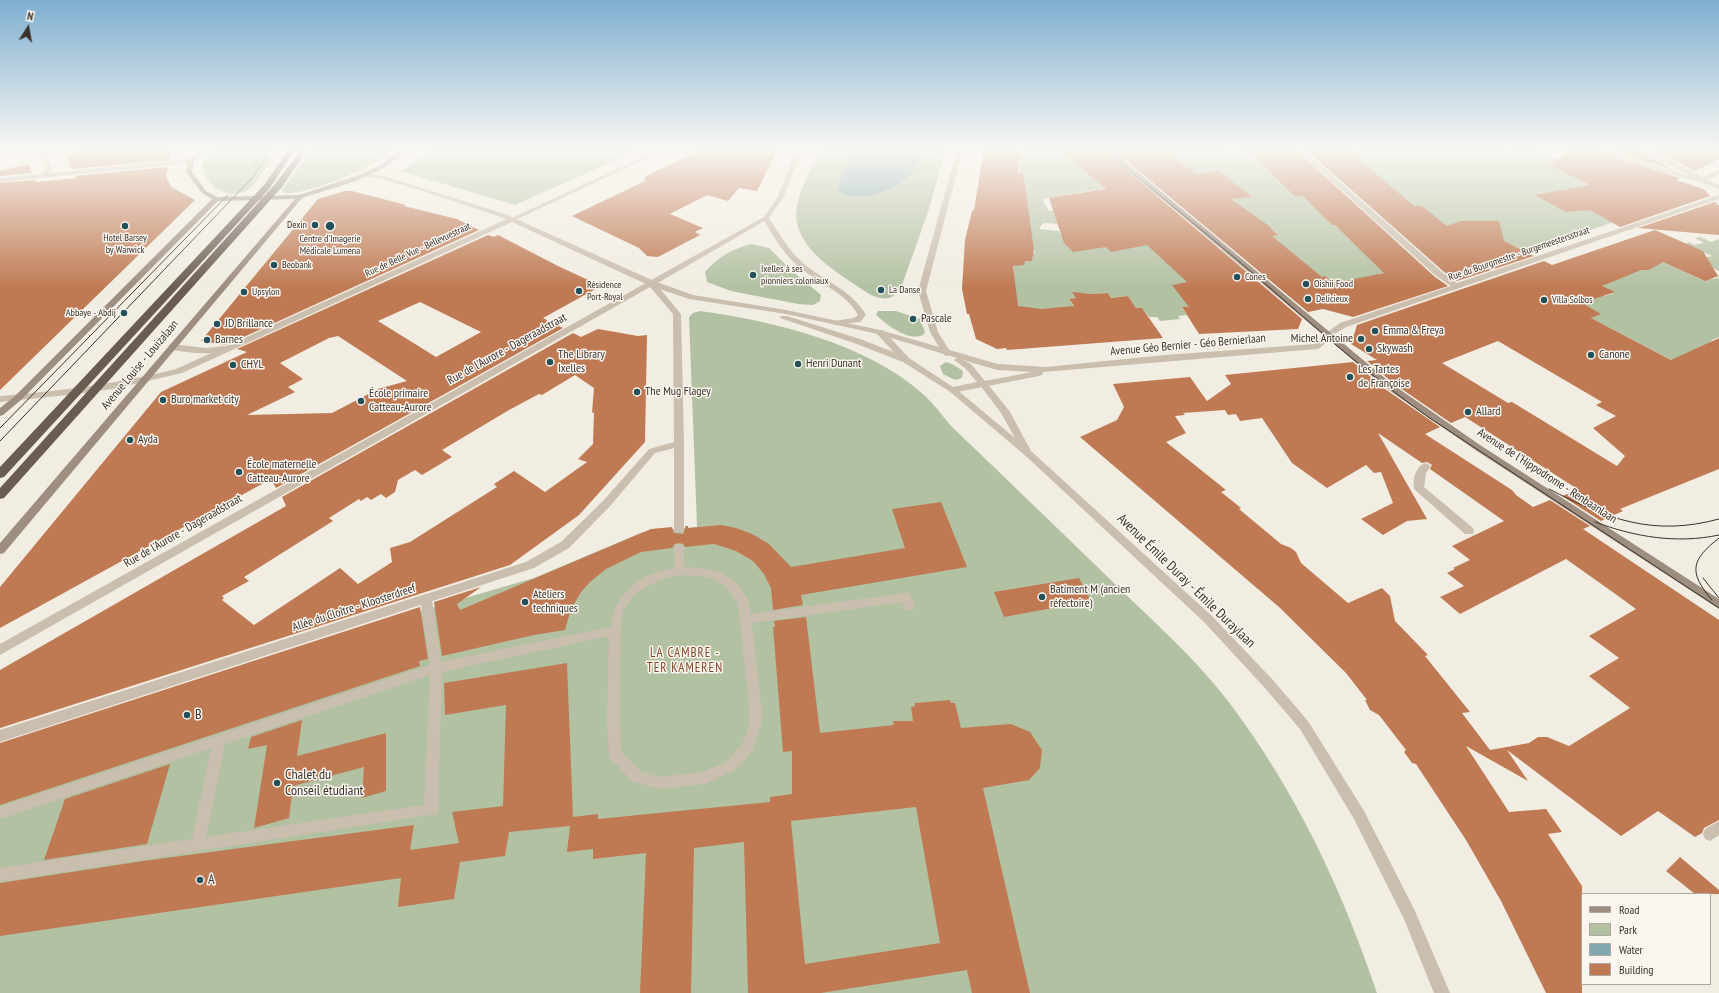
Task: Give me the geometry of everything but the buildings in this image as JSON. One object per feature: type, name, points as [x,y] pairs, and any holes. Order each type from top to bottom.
[{"type":"highway","points":[[0,474],[257,195]]},
{"type":"highway","name":"Avenue Louise - Louizalaan","points":[[0,495],[269,195]]},
{"type":"main road","points":[[210,195],[216,199],[300,197],[305,195]]},
{"type":"main road","name":"Avenue de l'Hippodrome - Renbaanlaan","points":[[1162,195],[1272,286],[1372,373],[1431,416],[1719,605]]},
{"type":"main road","name":"Avenue Louise - Louizalaan","points":[[0,550],[300,197]]},
{"type":"main road","points":[[0,413],[18,398],[216,199]]},
{"type":"street","points":[[442,195],[513,218],[651,283],[692,297],[837,322],[880,332],[947,353]]},
{"type":"street","name":"Rue de Belle Vue - Bellevuestraat","points":[[0,399],[74,393],[144,381],[179,371],[563,195]]},
{"type":"street","points":[[781,195],[766,218],[783,246],[799,263],[850,300],[861,311],[862,315],[858,320],[837,322]]},
{"type":"street","points":[[947,353],[934,332],[922,291],[948,195]]},
{"type":"street","points":[[1352,195],[1439,274],[1456,286]]},
{"type":"street","name":"Rue du Bourgmestre - Burgemeestersstraat","points":[[1328,336],[1340,326],[1719,197]]},
{"type":"street","name":"Rue de l'Aurore - Dageraadstraat","points":[[0,650],[766,218]]},
{"type":"street","points":[[651,283],[677,314],[679,529]]},
{"type":"street","points":[[741,306],[806,324],[906,360]]},
{"type":"street","points":[[880,332],[906,360]]},
{"type":"street","name":"Avenue Géo Bernier - Géo Bernierlaan","points":[[947,353],[997,367],[1046,370],[1165,358],[1317,346],[1328,336]]},
{"type":"street","name":"Rue de Belle Vue - Bellevuestraat","points":[[172,347],[206,351],[225,349]]},
{"type":"street","name":"Avenue Émile Duray - Émile Duraylaan","points":[[947,353],[968,366],[984,385],[1005,412],[1031,456]]},
{"type":"street","name":"Avenue Émile Duray - Émile Duraylaan","points":[[906,360],[952,390],[1031,456],[1208,619],[1268,683],[1304,725],[1359,814],[1409,914],[1442,993]]},
{"type":"street","name":"Avenue Géo Bernier - Géo Bernierlaan","points":[[952,390],[1032,375],[1046,370]]},
{"type":"street","name":"Allée du Cloître - Kloosterdreef","points":[[0,736],[530,565],[565,544],[607,503],[652,451],[679,444]]},
{"type":"street","points":[[1426,466],[1420,472],[1419,488],[1469,531]]},
{"type":"street","points":[[679,548],[679,571]]},
{"type":"street","points":[[679,571],[703,571],[721,577],[735,588],[744,602],[755,712],[755,726],[747,747],[732,766],[704,778],[659,783],[637,777],[615,754],[613,722],[615,630],[618,612],[628,596],[643,583],[662,574],[679,571]]},
{"type":"street","points":[[746,619],[906,597],[909,607]]},
{"type":"street","points":[[0,875],[431,810],[436,668],[426,599]]},
{"type":"street","points":[[0,813],[436,668],[615,630]]},
{"type":"street","points":[[198,844],[219,741]]},
{"type":"green space","points":[[482,195],[537,195],[515,205]]},
{"type":"green space","points":[[933,195],[901,288],[897,293],[887,298],[874,296],[845,278],[812,251],[800,233],[797,223],[797,205],[800,196]]},
{"type":"green space","points":[[1019,195],[1064,195],[1042,199],[1049,211],[1062,210],[1137,235],[1197,280],[1173,285],[1183,293],[1189,308],[1182,308],[1187,315],[1178,316],[1180,319],[1160,321],[1157,317],[1149,317],[1142,308],[1136,308],[1128,296],[1111,298],[1108,293],[1073,293],[1076,298],[1069,299],[1074,307],[1041,309],[1043,313],[1013,313],[1014,290],[1016,290],[1016,287],[1011,286],[1014,264],[1032,261],[1033,257],[1012,255],[1013,251],[1035,253],[1034,248],[1022,247]],"holes":[[[1043,223],[1063,224],[1070,232],[1060,234],[1059,231],[1039,229]]]},
{"type":"green space","points":[[1215,195],[1309,195],[1334,221],[1328,222],[1332,225],[1337,225],[1336,226],[1350,240],[1394,269],[1379,274],[1356,289],[1334,283],[1325,276],[1321,277],[1285,247],[1269,236],[1277,234],[1270,228],[1272,227],[1268,225],[1259,227]]},
{"type":"green space","points":[[1396,195],[1604,195],[1623,219],[1526,252],[1512,245],[1474,258],[1422,206],[1406,207]]},
{"type":"green space","points":[[1700,237],[1711,242],[1719,239],[1719,271],[1696,260],[1712,256],[1685,244],[1689,242],[1694,245],[1704,243],[1695,238]]},
{"type":"green space","points":[[751,244],[769,248],[791,270],[821,295],[820,301],[813,305],[798,304],[731,291],[707,282],[705,272],[715,262],[738,248]]},
{"type":"green space","points":[[1659,260],[1702,280],[1719,278],[1719,337],[1712,340],[1687,368],[1591,318],[1600,314],[1556,294],[1599,293],[1605,296],[1614,293],[1602,286],[1638,268],[1649,270]]},
{"type":"green space","points":[[700,311],[758,321],[818,337],[847,348],[900,376],[923,394],[951,426],[1174,641],[1202,670],[1228,701],[1275,770],[1296,805],[1332,878],[1348,915],[1377,993],[0,993],[0,748],[441,605],[534,578],[643,532],[685,528],[685,526],[688,526],[688,528],[697,527],[689,317],[693,313]]},
{"type":"green space","points":[[878,311],[896,311],[920,319],[925,332],[923,335],[917,337],[904,334],[885,323],[876,315]]},
{"type":"green space","points":[[946,362],[963,371],[962,378],[955,380],[943,374],[940,366]]},
{"type":"water","points":[[845,195],[865,195],[862,196],[852,197]]},
{"type":"tram line","points":[[0,428],[228,195]]},
{"type":"tram line","points":[[0,441],[235,195]]},
{"type":"tram line","points":[[1159,195],[1343,351],[1406,401],[1428,417],[1719,608]]},
{"type":"tram line","points":[[1549,489],[1591,509],[1631,522],[1673,526],[1695,524],[1719,519]]},
{"type":"tram line","points":[[1595,522],[1625,532],[1656,538],[1688,539],[1719,535]]},
{"type":"tram line","points":[[1712,600],[1699,582],[1696,574],[1696,567],[1698,560],[1703,553],[1719,538]]},
{"type":"tram line","points":[[1703,578],[1719,598]]},
{"type":"place","name":"Dexin","points":[[315,225]]},
{"type":"place","name":"Hotel Barsey by Warwick","points":[[125,226]]},
{"type":"place","name":"Centre d'Imagerie Médicale Lumena","points":[[330,226]]},
{"type":"place","name":"Beobank","points":[[274,265]]},
{"type":"place","name":"Ixelles à ses pionniers coloniaux","points":[[753,275]]},
{"type":"place","name":"Cones","points":[[1237,277]]},
{"type":"place","name":"Oishii Food","points":[[1306,284]]},
{"type":"place","name":"La Danse","points":[[881,290]]},
{"type":"place","name":"Résidence Port-Royal","points":[[579,291]]},
{"type":"place","name":"Upsylon","points":[[244,292]]},
{"type":"place","name":"Delicieux","points":[[1308,299]]},
{"type":"place","name":"Villa Solbos","points":[[1544,300]]},
{"type":"place","name":"Abbaye - Abdij","points":[[124,313]]},
{"type":"place","name":"Pascale","points":[[913,319]]},
{"type":"place","name":"JD Brillance","points":[[217,324]]},
{"type":"place","name":"Emma & Freya","points":[[1375,331]]},
{"type":"place","name":"Michel Antoine","points":[[1361,339]]},
{"type":"place","name":"Barnes","points":[[207,340]]},
{"type":"place","name":"Skywash","points":[[1369,349]]},
{"type":"place","name":"Canone","points":[[1591,355]]},
{"type":"place","name":"The Library Ixelles","points":[[550,362]]},
{"type":"place","name":"Henri Dunant","points":[[798,364]]},
{"type":"place","name":"CHYL","points":[[233,365]]},
{"type":"place","name":"Les Tartes de Françoise","points":[[1350,377]]},
{"type":"place","name":"The Mug Flagey","points":[[637,392]]},
{"type":"place","name":"Buro market city","points":[[163,400]]},
{"type":"place","name":"École primaire Catteau-Aurore","points":[[361,401]]},
{"type":"place","name":"Allard","points":[[1468,412]]},
{"type":"place","name":"Ayda","points":[[130,440]]},
{"type":"place","name":"École maternelle Catteau-Aurore","points":[[239,472]]},
{"type":"place","name":"Batiment M (ancien réfectoire)","points":[[1042,597]]},
{"type":"place","name":"Ateliers techniques","points":[[525,602]]},
{"type":"place","name":"B","points":[[187,715]]},
{"type":"place","name":"Chalet du Conseil étudiant","points":[[277,783]]},
{"type":"place","name":"A","points":[[200,880]]},
{"type":"district","name":"LA CAMBRE - TER KAMEREN","points":[[685,660]]}]
